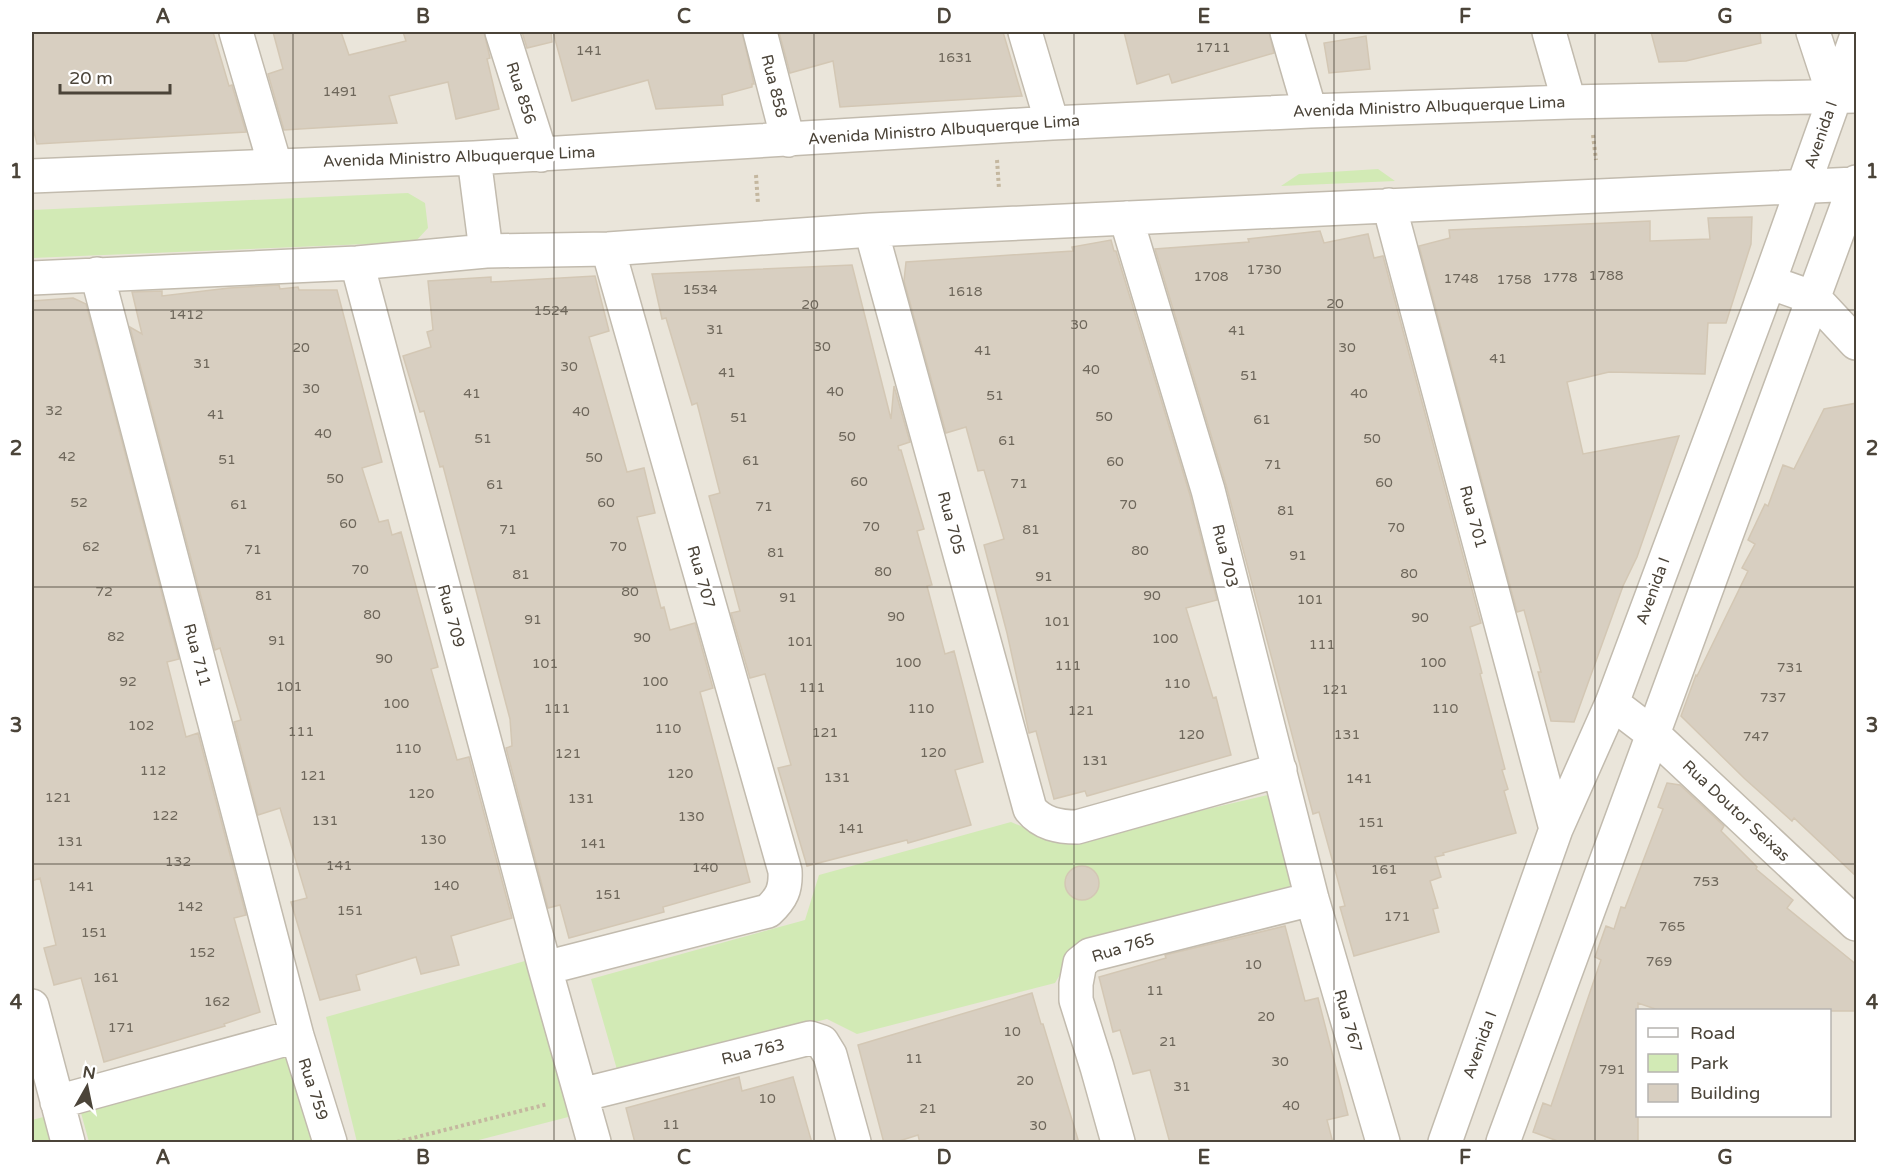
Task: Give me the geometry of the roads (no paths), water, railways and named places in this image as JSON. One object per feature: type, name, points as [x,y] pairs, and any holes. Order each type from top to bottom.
[{"type":"street","points":[[236,32],[275,165]]},
{"type":"street","name":"Rua 856","points":[[502,32],[541,155]]},
{"type":"street","name":"Rua 858","points":[[760,32],[788,140]]},
{"type":"street","points":[[1025,32],[1052,123]]},
{"type":"street","points":[[1287,32],[1310,111]]},
{"type":"street","points":[[1549,32],[1569,102]]},
{"type":"street","points":[[1814,32],[1845,96]]},
{"type":"street","name":"Avenida I","points":[[1445,1143],[1556,829],[1612,703],[1803,186],[1845,96],[1857,38]]},
{"type":"street","name":"Avenida Ministro Albuquerque Lima","points":[[32,176],[541,155],[1052,123],[1310,111],[1845,96]]},
{"type":"street","points":[[474,158],[486,250]]},
{"type":"street","points":[[32,278],[357,263],[486,250],[608,249],[871,230],[1856,183],[1503,1143]]},
{"type":"street","name":"Rua 701","points":[[1389,205],[1556,829]]},
{"type":"street","name":"Rua 703","points":[[1126,218],[1208,490],[1312,899]]},
{"type":"street","name":"Rua 705","points":[[871,230],[1030,809],[1044,821],[1064,827],[1077,827],[1280,770]]},
{"type":"street","name":"Rua 707","points":[[545,968],[768,911],[776,904],[786,886],[785,871],[608,249]]},
{"type":"street","name":"Rua 709","points":[[357,263],[545,968],[594,1143]]},
{"type":"street","name":"Rua 711","points":[[97,274],[297,1036]]},
{"type":"street","points":[[1768,282],[1814,298],[1857,343]]},
{"type":"street","name":"Rua Doutor Seixas","points":[[1612,703],[1654,735],[1857,924]]},
{"type":"street","name":"Rua 765","points":[[1118,1143],[1076,1000],[1080,963],[1090,955],[1312,899]]},
{"type":"street","name":"Rua 767","points":[[1312,899],[1383,1143]]},
{"type":"street","points":[[32,1006],[68,1143]]},
{"type":"street","points":[[57,1101],[297,1036]]},
{"type":"street","name":"Rua 759","points":[[297,1036],[330,1143]]},
{"type":"street","name":"Rua 763","points":[[581,1095],[810,1038],[822,1042],[830,1055],[854,1143]]}]
